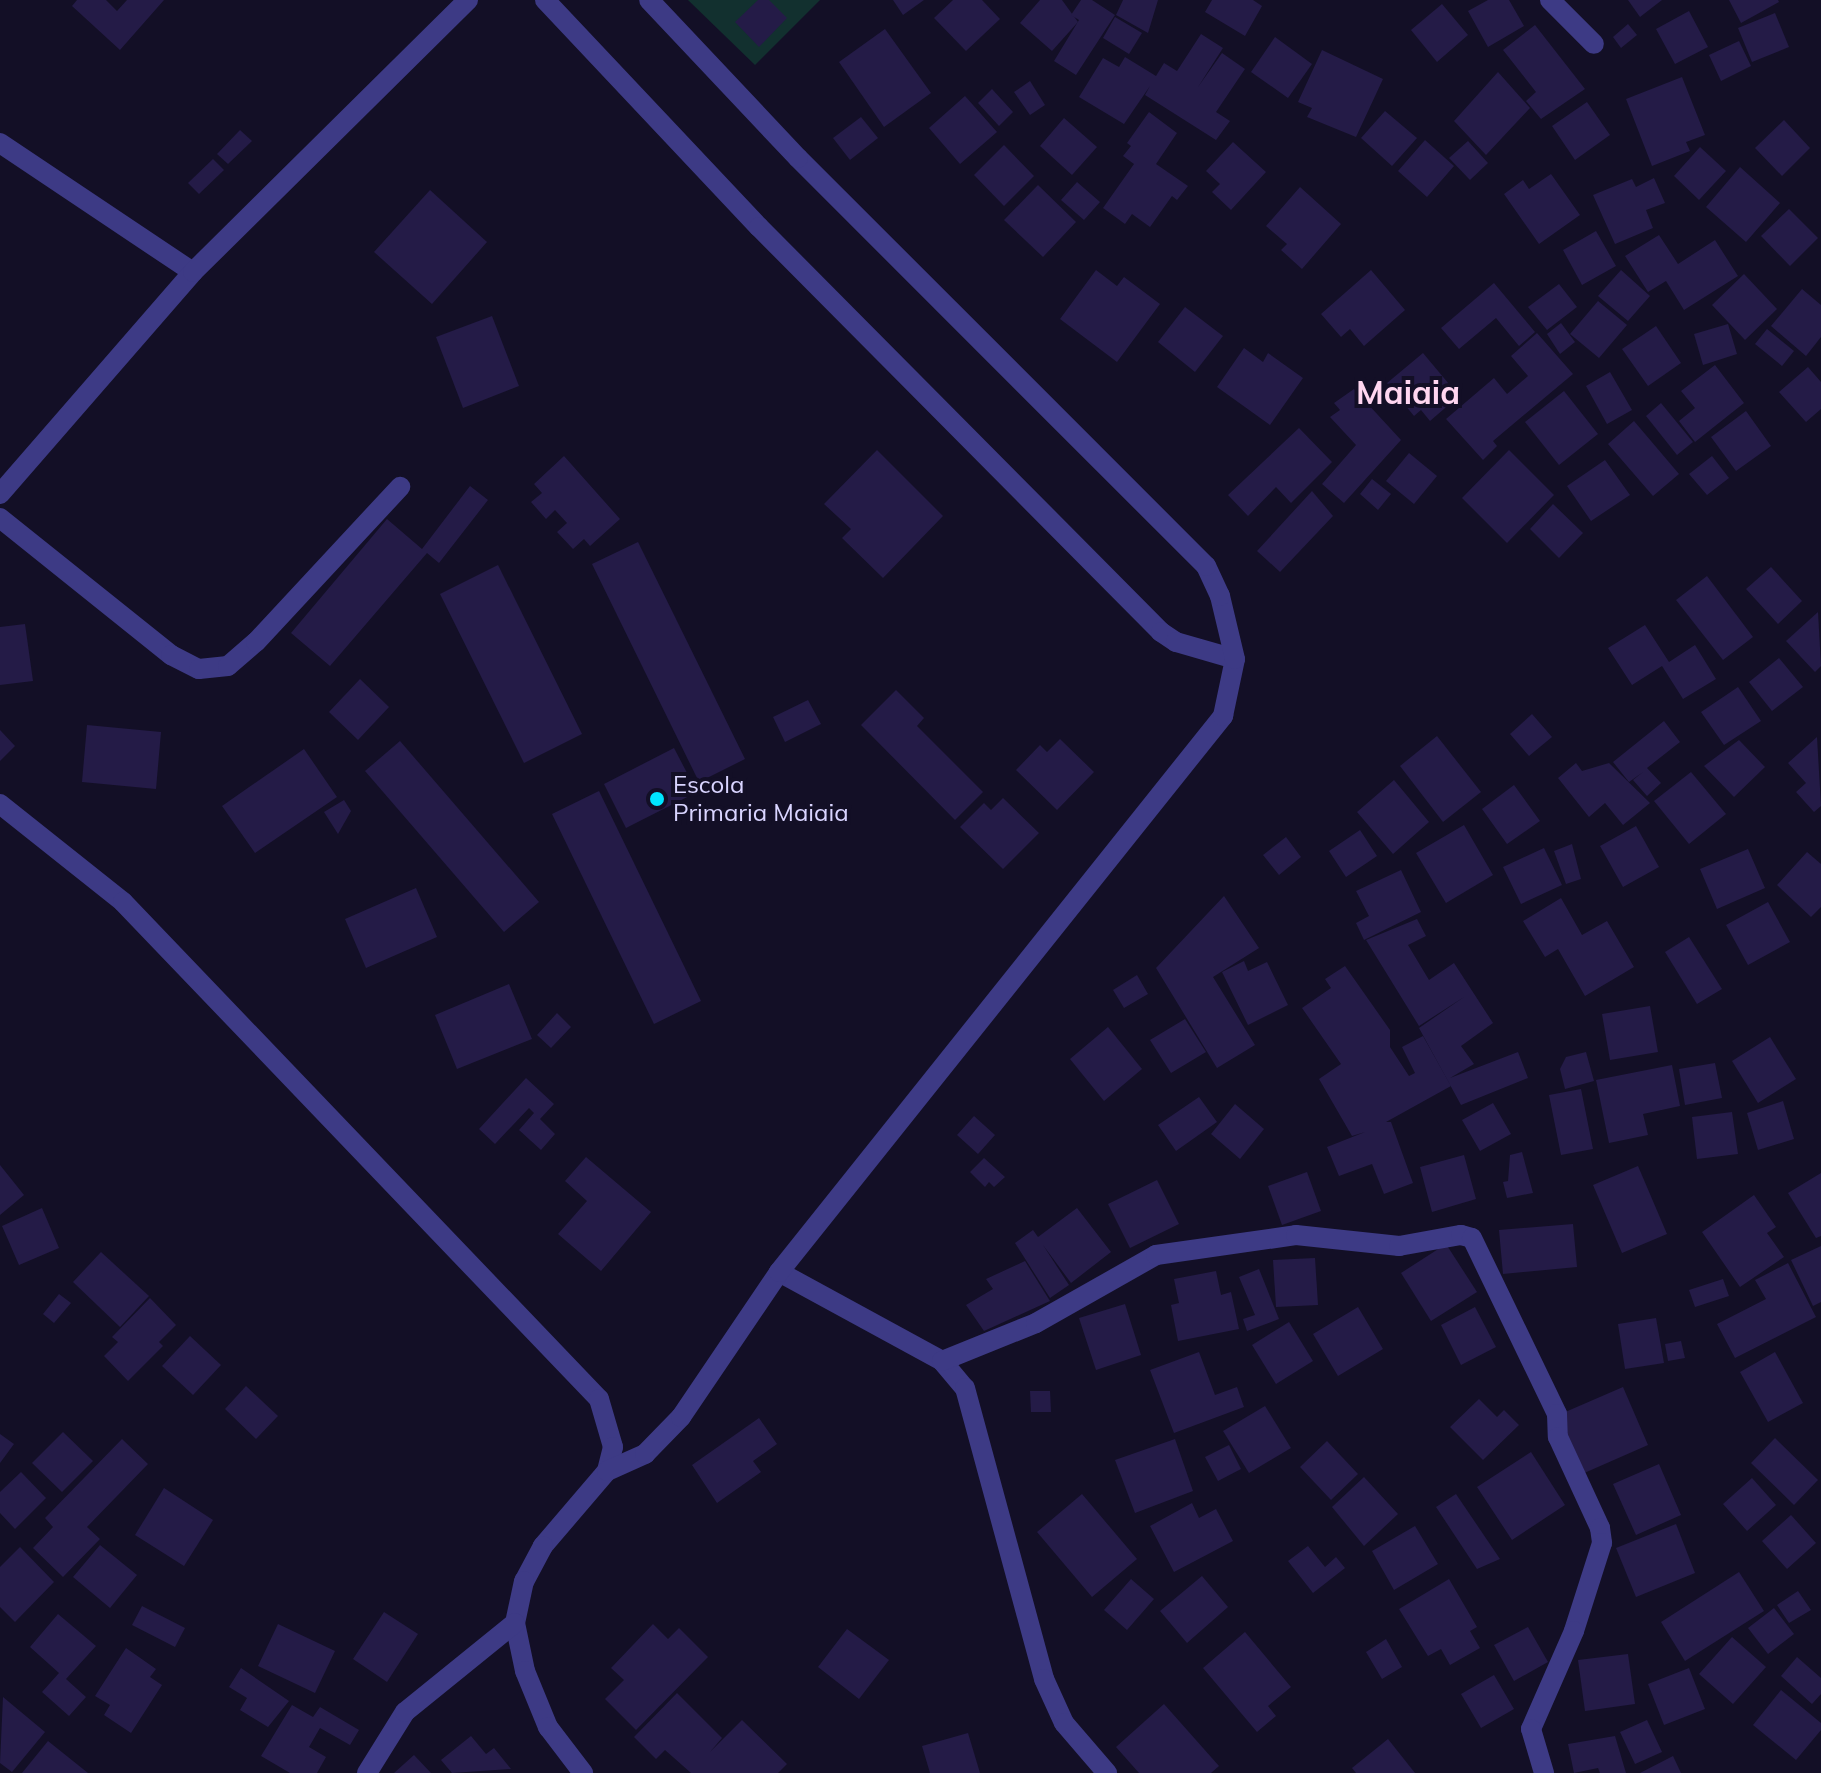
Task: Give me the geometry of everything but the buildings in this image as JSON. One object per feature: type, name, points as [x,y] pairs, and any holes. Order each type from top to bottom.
[{"type":"street","points":[[0,494],[193,272],[468,0]]},
{"type":"street","points":[[545,0],[759,227],[1161,632],[1176,642],[1235,659]]},
{"type":"street","points":[[583,1773],[548,1727],[525,1671],[515,1623],[524,1581],[543,1546],[607,1471],[645,1454],[681,1417],[779,1272],[1223,716],[1235,659],[1220,596],[1206,566],[798,158],[649,0]]},
{"type":"street","points":[[1550,0],[1594,44]]},
{"type":"street","points":[[3,149],[193,272]]},
{"type":"street","points":[[0,518],[171,655],[199,669],[228,666],[256,642],[400,487]]},
{"type":"street","points":[[0,804],[123,902],[220,999],[599,1399],[613,1447],[607,1471]]},
{"type":"street","points":[[942,1361],[1036,1323],[1156,1255],[1296,1235],[1399,1246],[1461,1235],[1472,1238],[1557,1414],[1558,1437],[1600,1528],[1602,1543],[1574,1631],[1531,1729],[1544,1773]]},
{"type":"street","points":[[779,1272],[942,1361],[965,1388],[980,1432],[1044,1679],[1064,1723],[1107,1773]]},
{"type":"street","points":[[367,1773],[405,1712],[515,1623]]},
{"type":"green space","points":[[688,0],[820,0],[755,65]]},
{"type":"place","name":"Escola Primaria Maiaia","points":[[657,799]]},
{"type":"district","name":"Maiaia","points":[[1408,392]]}]
